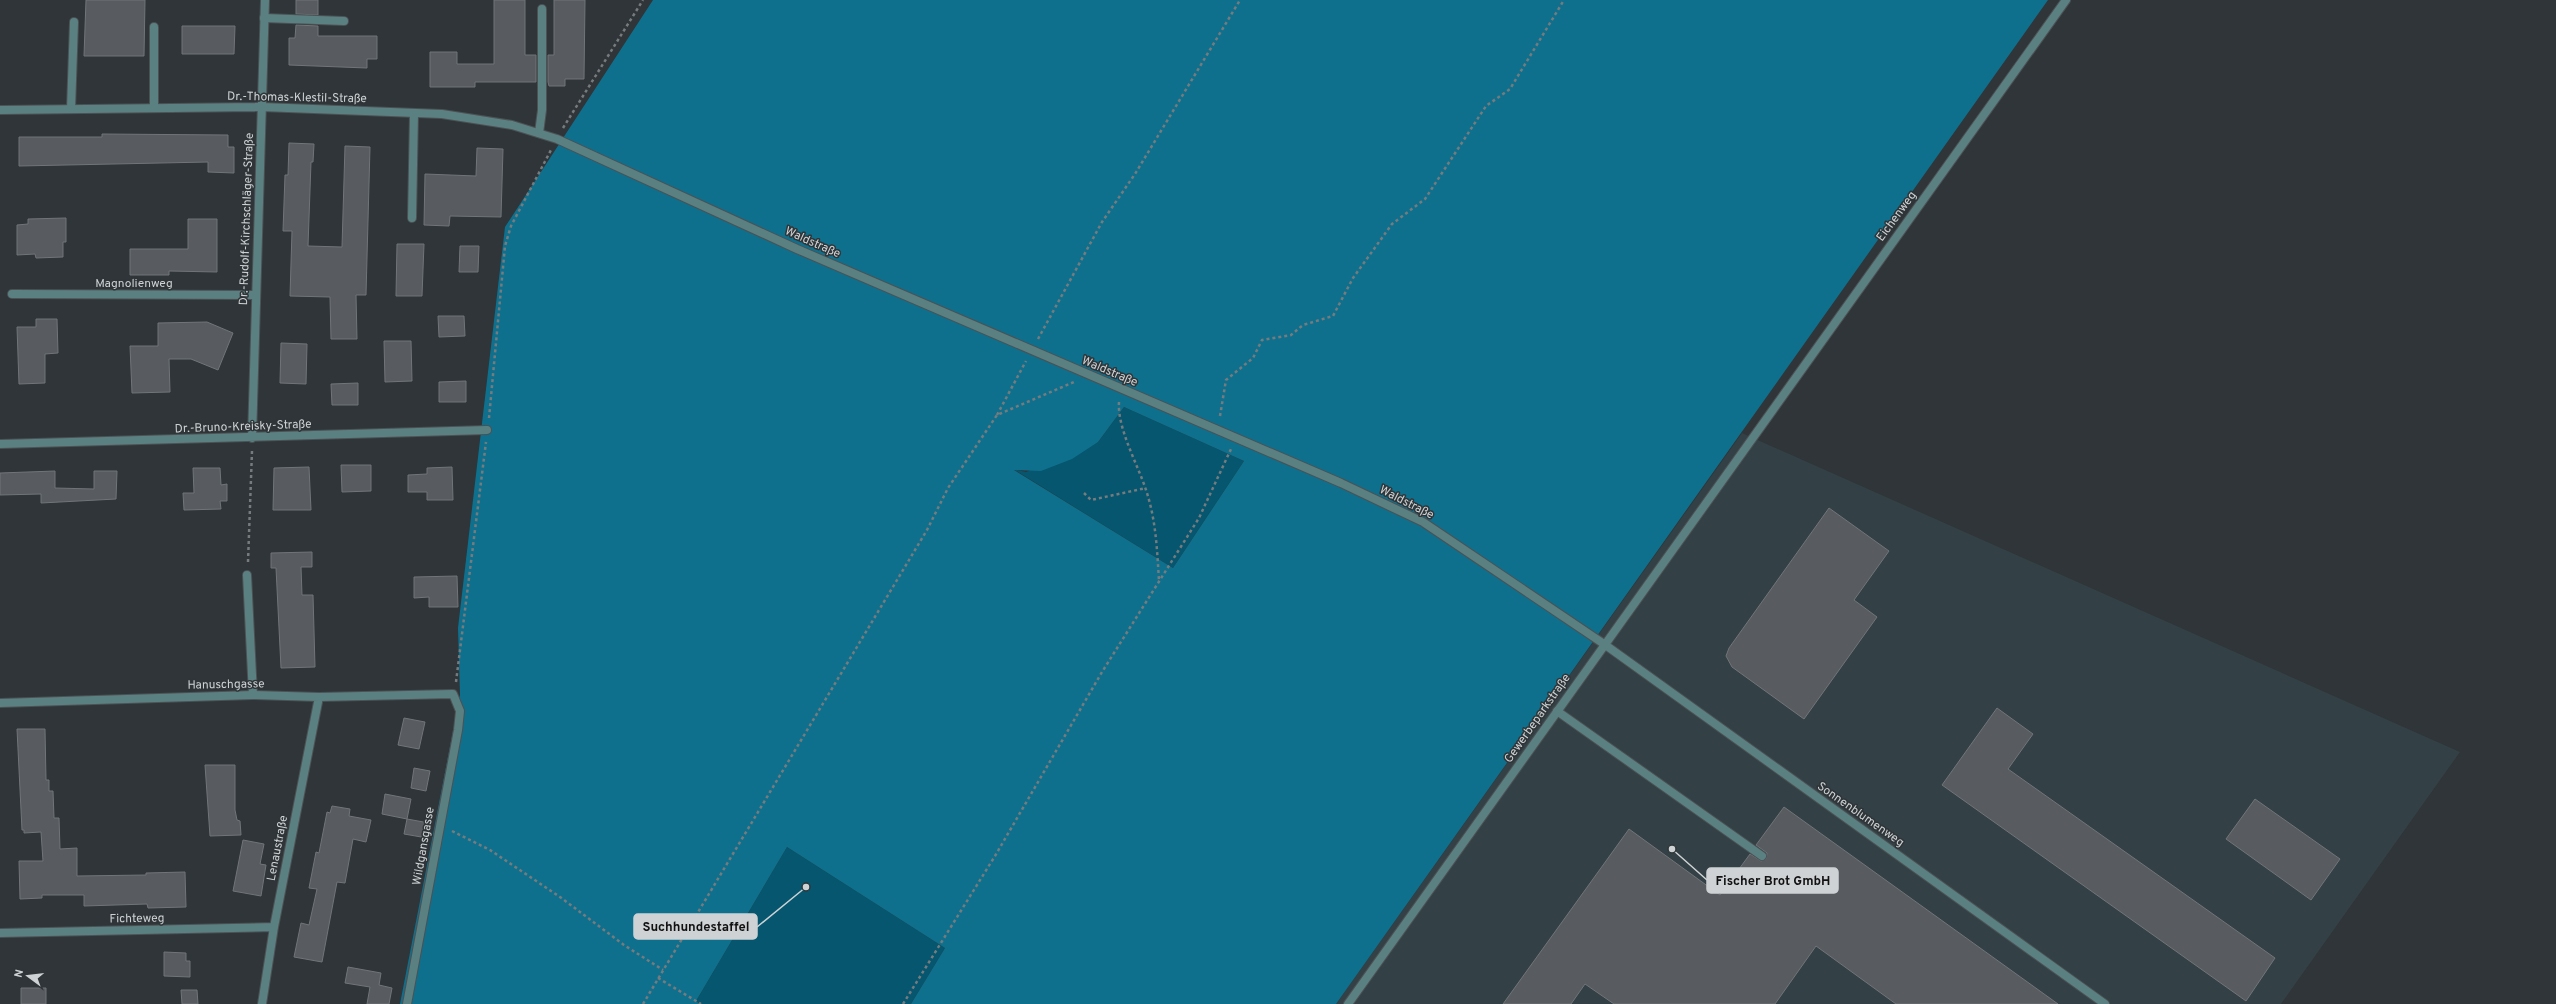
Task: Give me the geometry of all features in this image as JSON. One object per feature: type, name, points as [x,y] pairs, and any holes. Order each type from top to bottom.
[{"type":"street","name":"Dr.-Rudolf-Kirchschläger-Straße","points":[[252,438],[265,0]]},
{"type":"street","name":"Eichenweg","points":[[1746,447],[2066,0]]},
{"type":"street","points":[[539,133],[542,110],[542,9]]},
{"type":"street","points":[[264,18],[344,21]]},
{"type":"street","points":[[72,109],[74,22]]},
{"type":"street","points":[[154,27],[154,108]]},
{"type":"street","name":"Dr.-Thomas-Klestil-Straße","points":[[0,110],[262,107],[414,113],[478,118],[539,133],[588,152]]},
{"type":"street","points":[[412,218],[414,113]]},
{"type":"street","name":"Waldstraße","points":[[588,152],[797,249],[1216,431],[1341,483],[1423,522],[1604,644]]},
{"type":"street","name":"Magnolienweg","points":[[12,294],[256,295]]},
{"type":"street","name":"Dr.-Bruno-Kreisky-Straße","points":[[0,444],[252,438],[487,430]]},
{"type":"street","name":"Gewerbeparkstraße","points":[[1348,1004],[1746,447]]},
{"type":"street","points":[[247,575],[253,695]]},
{"type":"street","name":"Sonnenblumenweg","points":[[1604,644],[2105,1004]]},
{"type":"street","name":"Hanuschgasse","points":[[0,703],[253,695],[319,697],[453,694]]},
{"type":"street","name":"Wildgansgasse","points":[[407,1004],[460,711],[453,694]]},
{"type":"street","name":"Lenaustraße","points":[[262,1004],[274,927],[319,697]]},
{"type":"street","points":[[1557,711],[1762,856]]},
{"type":"street","name":"Fichteweg","points":[[0,933],[274,927]]},
{"type":"path","points":[[453,694],[457,676],[462,621],[487,430],[505,246],[511,226],[557,139],[643,0]]},
{"type":"path","points":[[643,1004],[923,537],[948,488],[997,415],[1102,222],[1135,174],[1240,0]]},
{"type":"path","points":[[1216,431],[1226,380],[1253,358],[1262,340],[1291,335],[1303,325],[1332,316],[1353,278],[1392,224],[1426,199],[1486,106],[1510,89],[1564,0]]},
{"type":"path","points":[[997,415],[1090,375]]},
{"type":"path","points":[[1119,388],[1118,406],[1131,454],[1146,488],[1156,526],[1159,581]]},
{"type":"path","points":[[247,575],[252,438]]},
{"type":"path","points":[[903,1004],[1010,830],[1102,672],[1199,518],[1235,439]]},
{"type":"path","points":[[1084,493],[1091,500],[1146,488]]},
{"type":"path","points":[[439,826],[490,850],[560,897],[624,945],[663,970]]},
{"type":"path","points":[[658,978],[701,1004]]},
{"type":"shaded area","points":[[653,0],[2048,0],[1336,1004],[911,1004],[945,948],[787,847],[696,1001],[700,1004],[400,1004],[460,695],[458,628],[505,227]],"holes":[[[1124,407],[1244,461],[1173,568],[1014,470],[1041,471],[1072,459],[1098,442]]]},
{"type":"shaded area","points":[[1124,407],[1244,461],[1173,568],[1013,469],[1026,472],[1098,442]]},
{"type":"shaded area","points":[[1742,433],[2460,752],[2281,1004],[1336,1004]]},
{"type":"shaded area","points":[[787,847],[945,948],[911,1004],[700,1004],[696,1001]]},
{"type":"building","points":[[86,0],[145,0],[144,56],[84,56]]},
{"type":"building","points":[[296,0],[318,0],[318,15],[296,14]]},
{"type":"building","points":[[494,0],[525,0],[525,55],[536,55],[536,82],[475,82],[475,87],[430,87],[430,52],[457,52],[457,64],[494,64]]},
{"type":"building","points":[[554,0],[585,0],[584,79],[565,79],[565,86],[549,86],[548,82],[548,55],[554,55]]},
{"type":"building","points":[[296,25],[318,26],[318,36],[377,36],[377,59],[367,59],[367,68],[289,65],[289,38],[295,38]]},
{"type":"building","points":[[182,26],[235,26],[234,54],[182,54]]},
{"type":"building","points":[[102,134],[228,135],[228,147],[234,147],[234,173],[208,172],[208,162],[19,166],[19,137],[102,137]]},
{"type":"building","points":[[289,143],[314,144],[313,162],[311,162],[308,246],[342,247],[345,146],[370,147],[366,295],[356,295],[357,339],[331,339],[330,297],[290,296],[292,231],[283,231],[285,175],[288,175]]},
{"type":"building","points":[[477,148],[503,149],[501,217],[450,216],[449,226],[424,225],[425,174],[476,176]]},
{"type":"building","points":[[66,218],[66,242],[63,242],[63,257],[36,258],[35,254],[17,255],[17,225],[28,224],[28,219]]},
{"type":"building","points":[[188,219],[217,219],[217,272],[169,271],[169,275],[130,275],[130,249],[188,249]]},
{"type":"building","points":[[397,244],[424,244],[422,296],[396,296]]},
{"type":"building","points":[[460,246],[479,246],[478,272],[459,272]]},
{"type":"building","points":[[438,316],[464,316],[465,336],[439,337]]},
{"type":"building","points":[[36,319],[57,319],[58,353],[45,354],[45,383],[19,384],[17,327],[36,327]]},
{"type":"building","points":[[207,322],[233,333],[218,370],[191,359],[169,359],[170,392],[132,393],[130,346],[158,346],[158,323]]},
{"type":"building","points":[[384,341],[411,341],[412,381],[385,382]]},
{"type":"building","points":[[281,343],[307,344],[306,384],[280,383]]},
{"type":"building","points":[[466,381],[466,402],[439,402],[439,382]]},
{"type":"building","points":[[358,383],[358,405],[332,405],[331,384]]},
{"type":"building","points":[[341,465],[371,465],[371,491],[342,492]]},
{"type":"building","points":[[309,467],[311,510],[273,510],[274,468]]},
{"type":"building","points":[[452,467],[453,500],[427,500],[427,492],[408,492],[408,475],[427,474],[427,468]]},
{"type":"building","points":[[193,468],[220,468],[221,485],[227,484],[227,501],[220,501],[221,509],[184,510],[183,493],[194,493]]},
{"type":"building","points":[[55,471],[55,488],[94,489],[94,471],[117,471],[116,499],[41,503],[41,494],[0,495],[0,473]]},
{"type":"building","points":[[1829,508],[1889,551],[1854,600],[1877,617],[1804,719],[1732,667],[1726,656],[1729,648]]},
{"type":"building","points":[[312,552],[312,567],[301,567],[302,595],[313,595],[315,667],[281,668],[276,568],[271,568],[271,553]]},
{"type":"building","points":[[457,576],[458,607],[429,607],[429,597],[414,598],[414,577]]},
{"type":"building","points":[[1997,708],[2033,734],[2008,769],[2275,958],[2246,1001],[1942,785]]},
{"type":"building","points":[[404,718],[425,722],[419,749],[398,745]]},
{"type":"building","points":[[17,729],[45,729],[46,780],[49,780],[49,791],[53,791],[54,818],[59,818],[60,849],[77,848],[77,876],[146,875],[146,873],[185,872],[186,907],[148,908],[147,904],[84,906],[84,895],[42,895],[42,898],[20,899],[19,861],[43,861],[41,832],[24,833],[24,830],[22,830]]},
{"type":"building","points":[[205,765],[235,765],[235,810],[237,820],[240,821],[241,835],[210,836]]},
{"type":"building","points":[[414,768],[430,771],[426,791],[411,788]]},
{"type":"building","points":[[385,794],[411,799],[407,819],[382,814]]},
{"type":"building","points":[[2255,799],[2340,859],[2311,900],[2226,839]]},
{"type":"building","points":[[332,806],[350,809],[349,816],[371,820],[366,842],[353,839],[345,883],[337,882],[322,962],[294,957],[301,923],[309,925],[317,889],[309,888],[316,852],[319,853],[327,812],[330,813]]},
{"type":"building","points":[[1784,807],[2058,1004],[1896,1004],[1816,946],[1775,1004],[1614,1004],[1585,984],[1571,1004],[1503,1004],[1629,829],[1720,895],[1750,854],[1761,861],[1766,859],[1767,853],[1756,845]]},
{"type":"building","points":[[407,819],[429,823],[427,838],[404,834]]},
{"type":"building","points":[[243,840],[264,844],[260,864],[266,865],[261,896],[233,891]]},
{"type":"building","points":[[164,952],[186,953],[186,961],[190,961],[190,977],[164,976]]},
{"type":"building","points":[[348,967],[381,973],[379,985],[392,988],[389,1004],[367,1004],[370,987],[345,983]]},
{"type":"building","points":[[21,988],[46,988],[46,1004],[21,1004]]},
{"type":"building","points":[[181,990],[197,990],[198,1004],[182,1004]]},
{"type":"place","name":"Fischer Brot GmbH","points":[[1672,849]]},
{"type":"place","name":"Suchhundestaffel","points":[[806,887]]}]
